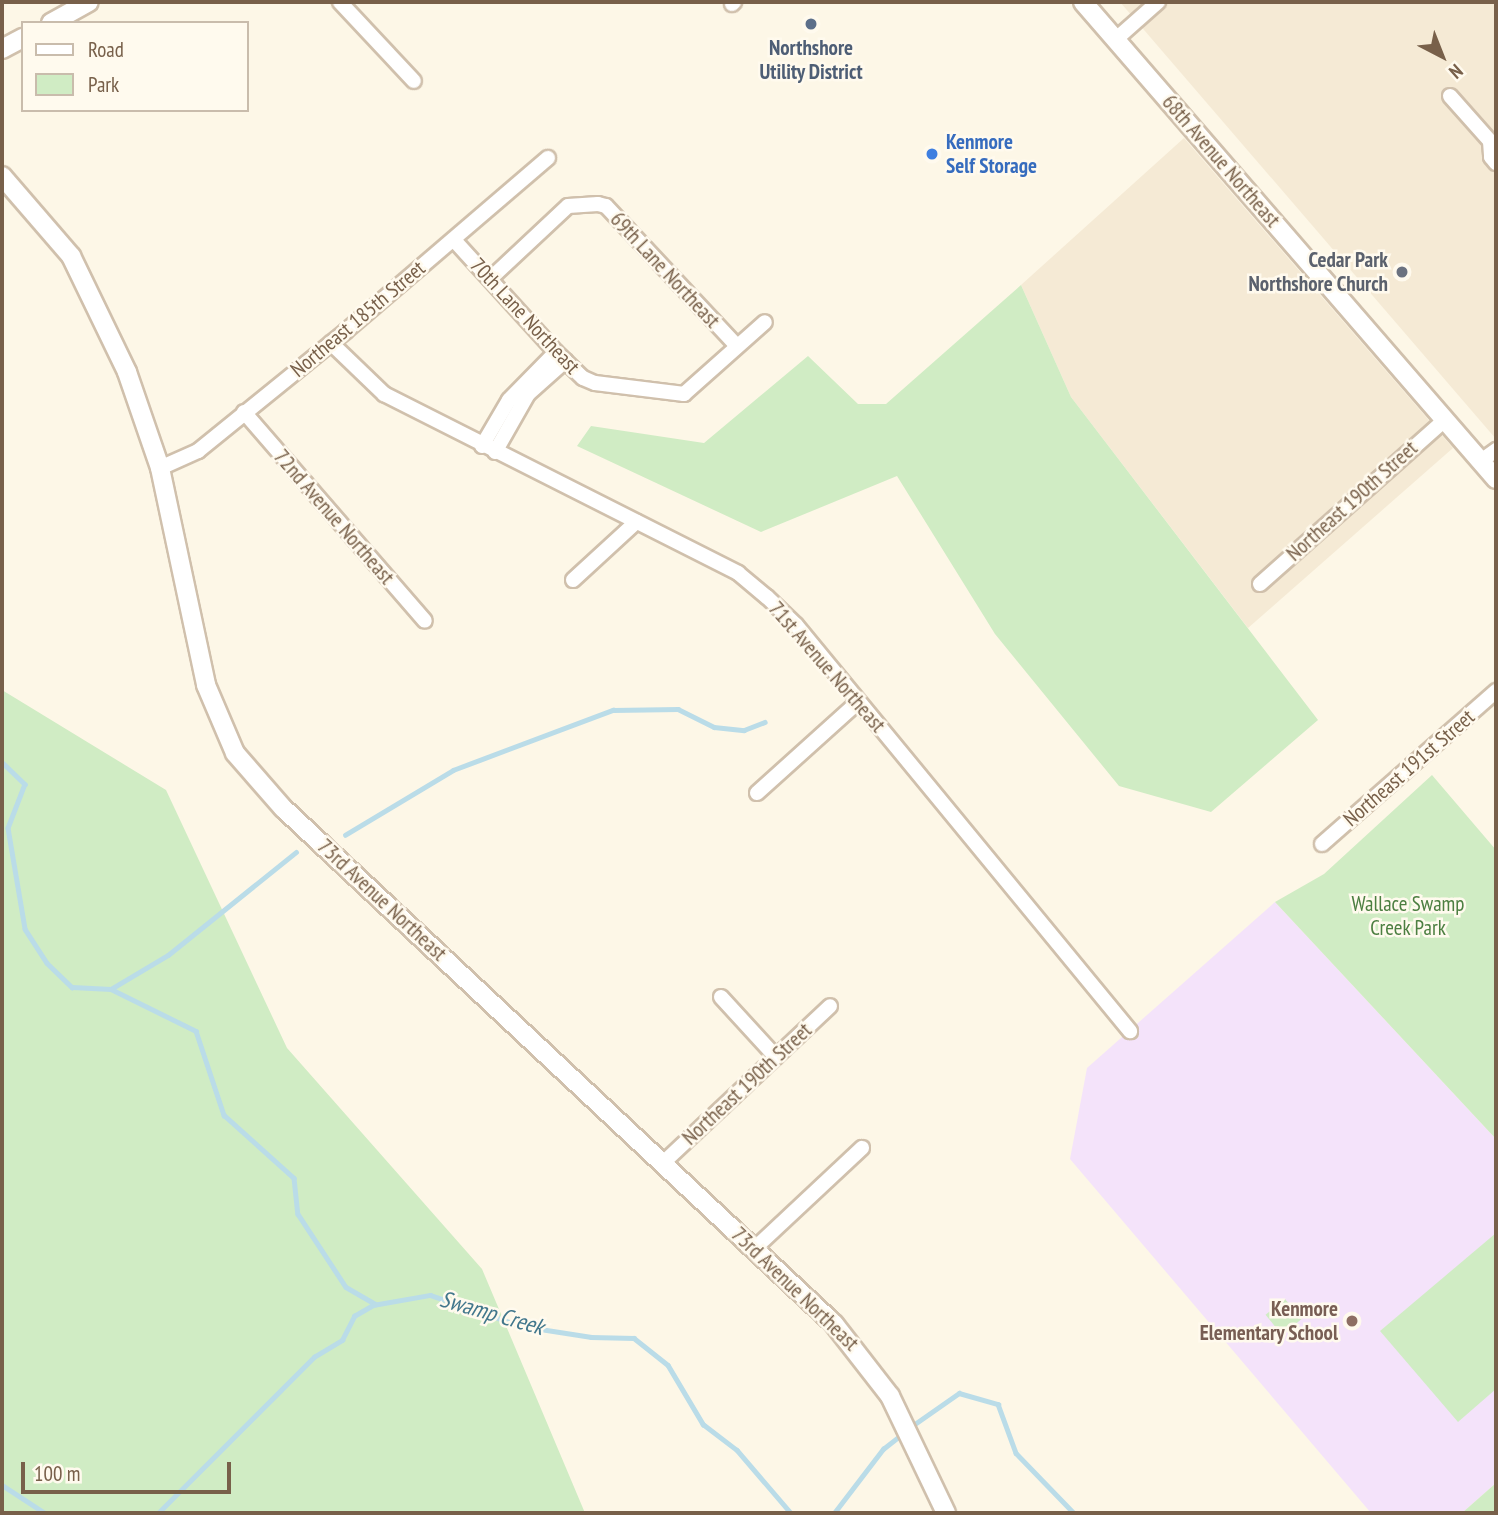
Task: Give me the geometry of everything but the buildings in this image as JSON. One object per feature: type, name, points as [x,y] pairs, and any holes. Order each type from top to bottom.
[{"type":"street","points":[[55,21],[89,2]]},
{"type":"street","points":[[340,2],[414,81]]},
{"type":"street","name":"68th Avenue Northeast","points":[[1083,2],[1496,479]]},
{"type":"street","points":[[1116,39],[1157,2]]},
{"type":"street","points":[[2,50],[21,39]]},
{"type":"street","points":[[1450,96],[1490,141],[1491,157],[1496,163]]},
{"type":"street","name":"Northeast 185th Street","points":[[160,468],[198,451],[331,343],[548,158]]},
{"type":"street","name":"73rd Avenue Northeast","points":[[2,176],[71,256],[127,372],[160,468],[206,685],[235,753],[283,808],[754,1249],[866,1359],[900,1414],[946,1513]]},
{"type":"street","name":"69th Lane Northeast","points":[[490,279],[568,206],[588,201],[606,206],[737,346]]},
{"type":"street","name":"70th Lane Northeast","points":[[454,240],[561,356],[595,383],[684,394],[737,346]]},
{"type":"street","points":[[737,346],[765,323]]},
{"type":"street","name":"71st Avenue Northeast","points":[[331,343],[384,394],[488,449],[738,573],[796,625],[1130,1031]]},
{"type":"street","points":[[488,449],[509,400],[561,356]]},
{"type":"street","name":"72nd Avenue Northeast","points":[[244,412],[425,621]]},
{"type":"street","name":"Northeast 190th Street","points":[[1260,584],[1445,420]]},
{"type":"street","points":[[1481,461],[1496,450]]},
{"type":"street","points":[[573,580],[636,522]]},
{"type":"street","name":"Northeast 191st Street","points":[[1322,844],[1496,691]]},
{"type":"street","points":[[757,793],[858,702]]},
{"type":"street","points":[[721,997],[776,1057]]},
{"type":"street","name":"Northeast 190th Street","points":[[663,1163],[831,1006]]},
{"type":"street","points":[[754,1249],[862,1148]]},
{"type":"shaded area","points":[[1120,2],[1496,2],[1496,439]]},
{"type":"shaded area","points":[[1184,138],[1453,448],[1248,628],[1071,397],[1021,285]]},
{"type":"shaded area","name":"Kenmore Elementary School","points":[[1275,902],[1496,1139],[1496,1483],[1462,1513],[1371,1513],[1070,1159],[1087,1068]]},
{"type":"green space","points":[[1021,285],[1071,397],[1318,720],[1211,812],[1119,786],[995,634],[897,476],[761,532],[577,446],[591,426],[704,443],[808,356],[858,404],[886,404]]},
{"type":"green space","points":[[2,690],[166,790],[287,1048],[482,1269],[585,1513],[2,1513]]},
{"type":"green space","name":"Wallace Swamp Creek Park","points":[[1432,775],[1496,850],[1496,1139],[1275,902],[1324,874]]},
{"type":"green space","points":[[1496,1233],[1496,1389],[1458,1422],[1380,1331]]},
{"type":"green space","points":[[1285,1299],[1301,1319],[1282,1335],[1266,1315]]},
{"type":"green space","points":[[1496,1483],[1496,1513],[1462,1513]]},
{"type":"waterway","points":[[345,835],[453,770],[613,710],[678,709],[714,727],[744,730],[765,722]]},
{"type":"waterway","points":[[2,762],[25,784],[8,828],[25,929],[47,963],[72,987],[111,989],[168,955],[296,852]]},
{"type":"waterway","points":[[111,989],[196,1031],[224,1115],[294,1178],[298,1214],[346,1287],[375,1304]]},
{"type":"waterway","name":"Swamp Creek","points":[[158,1513],[314,1357],[342,1340],[354,1316],[373,1305],[430,1295],[521,1326],[591,1337],[634,1338],[668,1365],[703,1424],[737,1450],[791,1513]]},
{"type":"waterway","name":"Swamp Creek","points":[[909,1428],[959,1393],[998,1404],[1016,1453],[1074,1513]]},
{"type":"waterway","name":"Swamp Creek","points":[[834,1513],[883,1449],[902,1434]]},
{"type":"waterway","name":"Swamp Creek","points":[[2,1485],[45,1513]]},
{"type":"place","name":"Northshore Utility District","points":[[811,24]]},
{"type":"place","name":"Kenmore Self Storage","points":[[932,154]]},
{"type":"place","name":"Cedar Park Northshore Church","points":[[1402,272]]},
{"type":"place","name":"Kenmore Elementary School","points":[[1352,1321]]}]
